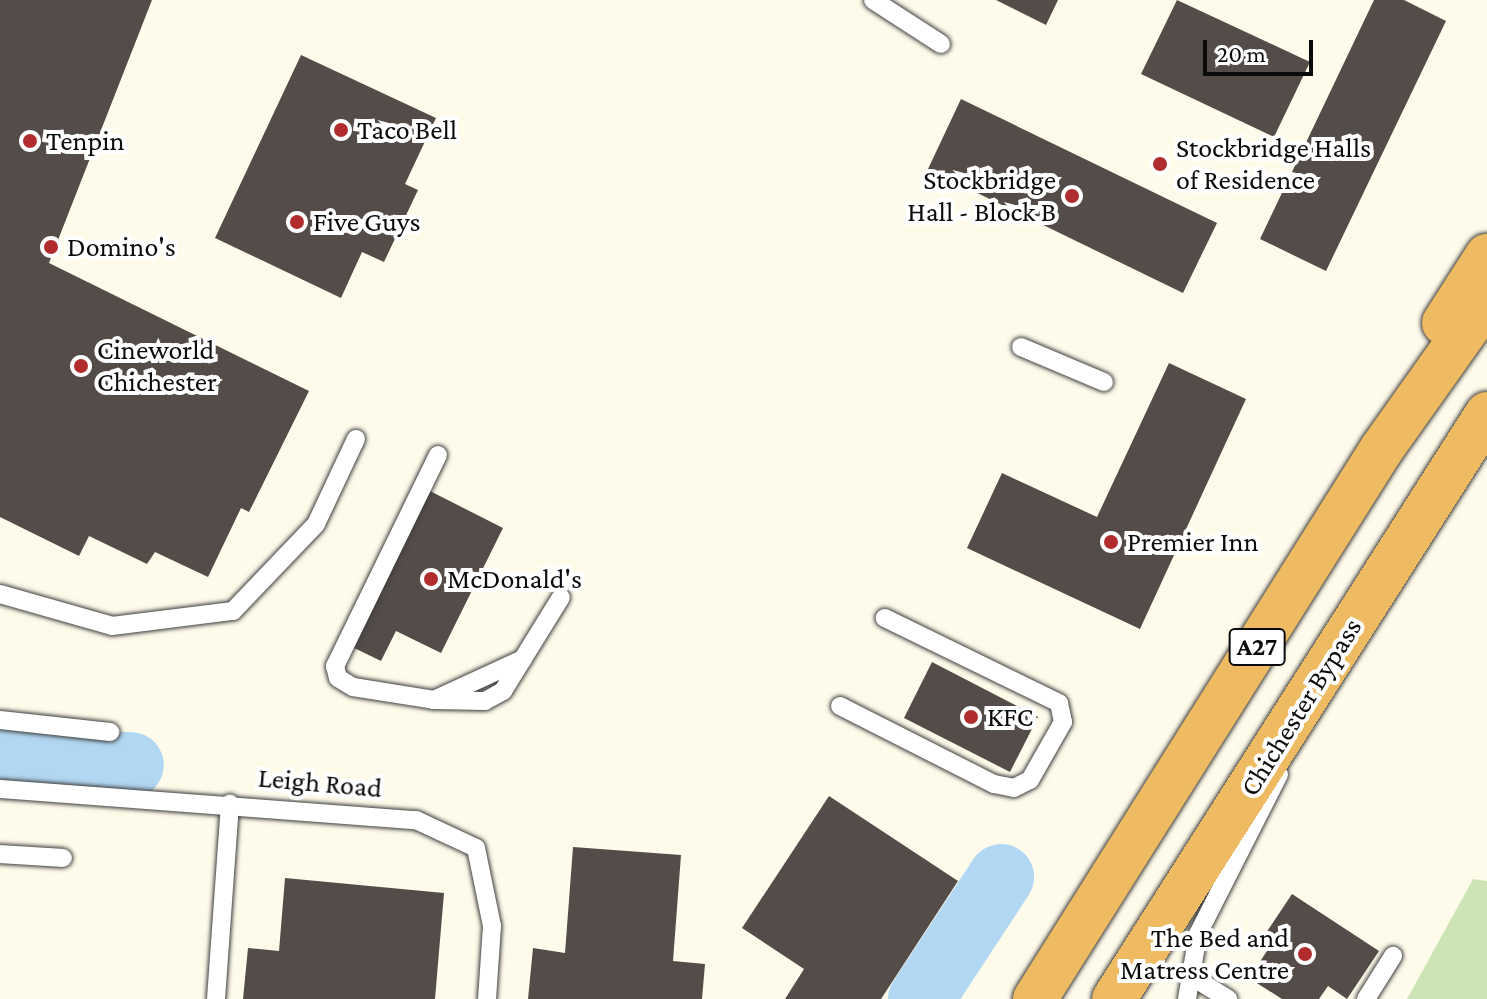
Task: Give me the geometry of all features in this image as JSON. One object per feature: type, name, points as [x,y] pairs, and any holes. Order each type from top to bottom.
[{"type":"highway","name":"A27","points":[[1381,450],[1392,414],[1425,353],[1487,256]]},
{"type":"highway","name":"A27","points":[[1035,999],[1381,450],[1487,301]]},
{"type":"highway","name":"Chichester Bypass","points":[[1114,999],[1487,414]]},
{"type":"lane","points":[[873,0],[941,44]]},
{"type":"lane","points":[[1021,347],[1104,382]]},
{"type":"lane","points":[[0,594],[112,626],[233,611],[316,524],[356,439]]},
{"type":"lane","points":[[438,455],[335,666],[338,678],[353,687],[434,700],[485,701],[503,691],[561,597]]},
{"type":"lane","points":[[840,706],[994,784],[1014,788],[1030,780],[1063,722],[1059,703],[885,618]]},
{"type":"lane","points":[[1187,999],[1198,934],[1267,803],[1314,686]]},
{"type":"lane","points":[[0,720],[110,732]]},
{"type":"lane","name":"Leigh Road","points":[[0,789],[416,820],[476,848],[492,926],[487,999]]},
{"type":"lane","points":[[216,999],[230,804]]},
{"type":"lane","points":[[0,854],[63,858]]},
{"type":"lane","points":[[1366,999],[1393,956]]},
{"type":"lane","points":[[1191,976],[1228,999]]},
{"type":"green space","points":[[1473,879],[1487,881],[1487,999],[1407,999]]},
{"type":"building","points":[[0,0],[152,0],[49,263],[309,391],[249,512],[241,508],[208,577],[155,552],[147,564],[89,536],[79,556],[0,517]]},
{"type":"building","points":[[996,0],[1058,0],[1046,25]]},
{"type":"building","points":[[1177,0],[1310,62],[1274,137],[1141,74]]},
{"type":"building","points":[[1374,0],[1404,0],[1446,21],[1326,271],[1260,239]]},
{"type":"building","points":[[301,55],[436,118],[405,184],[418,190],[384,262],[362,252],[341,298],[215,238]]},
{"type":"building","name":"Stockbridge Hall - Block B","points":[[961,99],[1217,223],[1183,293],[928,169]]},
{"type":"building","points":[[1169,363],[1246,399],[1140,629],[967,548],[1002,473],[1097,517]]},
{"type":"building","name":"McDonald's","points":[[428,490],[503,528],[441,653],[396,631],[381,661],[350,646]]},
{"type":"building","name":"KFC","points":[[932,662],[1038,717],[1010,772],[904,718]]},
{"type":"building","points":[[829,796],[958,881],[881,999],[785,999],[804,969],[742,928]]},
{"type":"building","points":[[573,847],[681,855],[673,961],[705,964],[702,999],[528,999],[533,948],[565,953]]},
{"type":"building","points":[[285,878],[444,893],[435,999],[243,999],[248,948],[279,951]]},
{"type":"building","points":[[1292,894],[1379,951],[1347,999],[1328,986],[1319,999],[1282,999],[1249,978],[1271,945],[1262,939]]},
{"type":"waterway","points":[[0,758],[131,765]]},
{"type":"waterway","points":[[921,999],[1001,877]]},
{"type":"place","name":"Taco Bell","points":[[341,130]]},
{"type":"place","name":"Tenpin","points":[[30,141]]},
{"type":"place","name":"Stockbridge Halls of Residence","points":[[1160,164]]},
{"type":"place","name":"Stockbridge Hall - Block B","points":[[1072,196]]},
{"type":"place","name":"Five Guys","points":[[297,222]]},
{"type":"place","name":"Domino's","points":[[51,247]]},
{"type":"place","name":"Cineworld Chichester","points":[[81,366]]},
{"type":"place","name":"Premier Inn","points":[[1111,542]]},
{"type":"place","name":"McDonald's","points":[[431,579]]},
{"type":"place","name":"KFC","points":[[971,717]]},
{"type":"place","name":"The Bed and Matress Centre","points":[[1305,954]]}]
